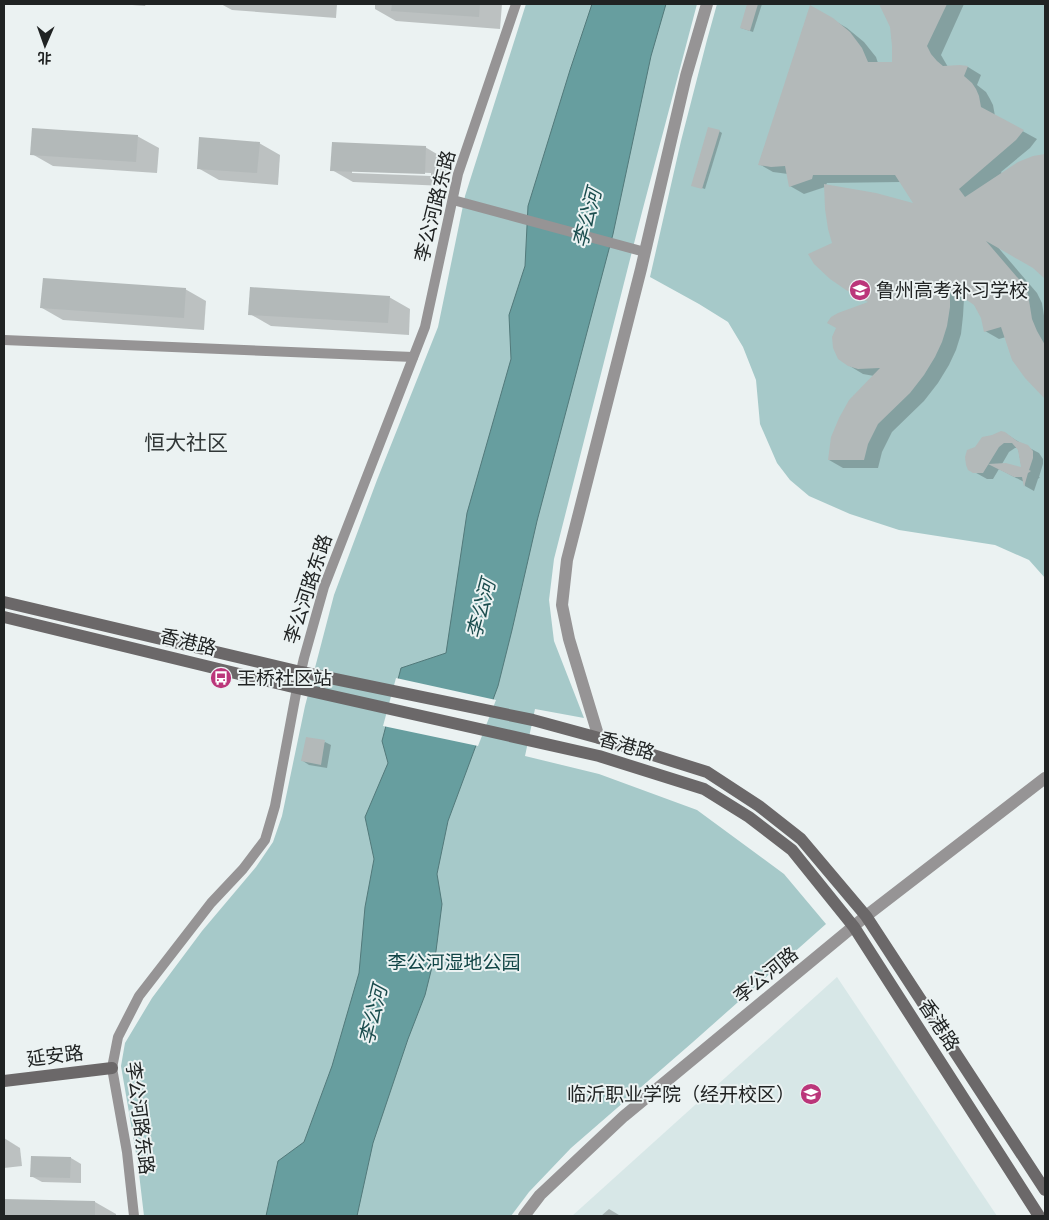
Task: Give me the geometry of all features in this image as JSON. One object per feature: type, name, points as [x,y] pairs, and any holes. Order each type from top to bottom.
[{"type":"main road","name":"香港路","points":[[4,602],[301,672],[533,720],[599,738],[707,772],[759,806],[802,839],[866,916],[1045,1190]]},
{"type":"main road","name":"香港路","points":[[4,617],[297,688],[598,756],[704,789],[749,817],[792,850],[854,927],[1039,1216]]},
{"type":"main road","name":"延安路","points":[[4,1081],[112,1068]]},
{"type":"street","name":"李公河路东路","points":[[134,1216],[127,1152],[112,1068],[118,1037],[139,996],[211,903],[243,870],[265,840],[275,806],[297,688],[324,586],[425,327],[458,174],[516,4]]},
{"type":"street","points":[[599,738],[569,639],[562,605],[567,560],[686,76],[707,4]]},
{"type":"street","points":[[453,200],[644,252]]},
{"type":"street","points":[[4,340],[413,357]]},
{"type":"street","name":"李公河路","points":[[524,1216],[540,1195],[624,1116],[866,916],[1045,778]]},
{"type":"shaded area","name":"临沂职业学院（经开校区）","points":[[837,977],[997,1216],[572,1216]]},
{"type":"green space","name":"李公河湿地公园","points":[[526,4],[697,4],[554,559],[549,600],[554,641],[584,718],[535,709],[525,756],[599,774],[697,810],[784,874],[826,924],[571,1148],[529,1192],[511,1216],[144,1216],[138,1165],[121,1066],[125,1043],[152,998],[202,931],[256,867],[273,842],[282,816],[305,706],[334,595],[377,480],[438,327],[465,196]]},
{"type":"green space","name":"鲁州高考补习学校","points":[[717,4],[1045,4],[1045,578],[1029,560],[995,545],[899,530],[850,514],[809,496],[790,480],[777,463],[760,424],[756,380],[743,347],[728,322],[650,277],[681,141]]},
{"type":"water","name":"李公河","points":[[592,4],[666,4],[651,56],[613,234],[537,521],[498,686],[448,821],[437,874],[442,904],[436,951],[425,995],[373,1143],[357,1216],[266,1216],[278,1161],[304,1142],[332,1066],[359,973],[365,907],[374,859],[365,817],[388,763],[382,741],[401,668],[446,653],[467,513],[511,359],[509,315],[525,266],[528,206]]},
{"type":"pier","points":[[396,678],[496,700],[478,746],[383,726]]},
{"type":"building","points":[[392,4],[480,4],[479,17],[391,11]]},
{"type":"building","points":[[747,4],[758,4],[750,31],[740,28]]},
{"type":"building","points":[[879,4],[947,4],[927,46],[931,54],[943,66],[968,66],[964,76],[976,89],[981,107],[1024,130],[1016,140],[959,189],[965,197],[1018,162],[1045,154],[1045,279],[1033,268],[986,241],[1023,284],[1028,294],[1032,319],[1045,345],[1045,399],[1025,378],[1012,360],[1001,327],[984,332],[981,318],[974,305],[950,292],[947,326],[935,357],[910,393],[878,424],[868,444],[864,460],[828,460],[831,437],[849,400],[880,368],[858,369],[848,366],[838,359],[833,348],[832,337],[836,328],[827,323],[831,317],[868,302],[830,279],[814,264],[808,254],[832,243],[825,209],[824,184],[876,193],[913,203],[895,175],[813,175],[812,179],[789,187],[785,166],[771,167],[758,165],[810,5],[833,18],[850,32],[862,48],[868,62],[892,62],[890,27]]},
{"type":"building","points":[[708,127],[720,130],[702,189],[691,186]]},
{"type":"building","points":[[32,128],[138,135],[136,162],[30,155]]},
{"type":"building","points":[[199,137],[260,142],[257,173],[197,169]]},
{"type":"building","points":[[332,142],[426,146],[425,174],[330,171]]},
{"type":"building","points":[[43,278],[186,288],[184,318],[40,308]]},
{"type":"building","points":[[250,287],[390,296],[388,323],[248,315]]},
{"type":"building","points":[[1001,431],[1017,441],[1028,445],[1033,451],[1029,470],[1031,471],[1028,473],[1024,487],[1022,477],[1014,477],[988,464],[983,473],[973,473],[968,470],[965,457],[967,450],[975,447],[982,437]],"holes":[[[1004,443],[1012,443],[1018,450],[1021,467],[1006,463],[989,464],[999,447]]]},
{"type":"building","points":[[306,737],[325,740],[321,765],[301,761]]},
{"type":"building","points":[[31,1156],[71,1157],[70,1178],[30,1177]]},
{"type":"building","points":[[4,1199],[95,1201],[95,1216],[4,1216]]},
{"type":"place","name":"鲁州高考补习学校","points":[[860,290]]},
{"type":"place","name":"王桥社区站","points":[[221,678]]},
{"type":"place","name":"临沂职业学院（经开校区）","points":[[811,1094]]},
{"type":"district","name":"恒大社区","points":[[186,442]]}]
